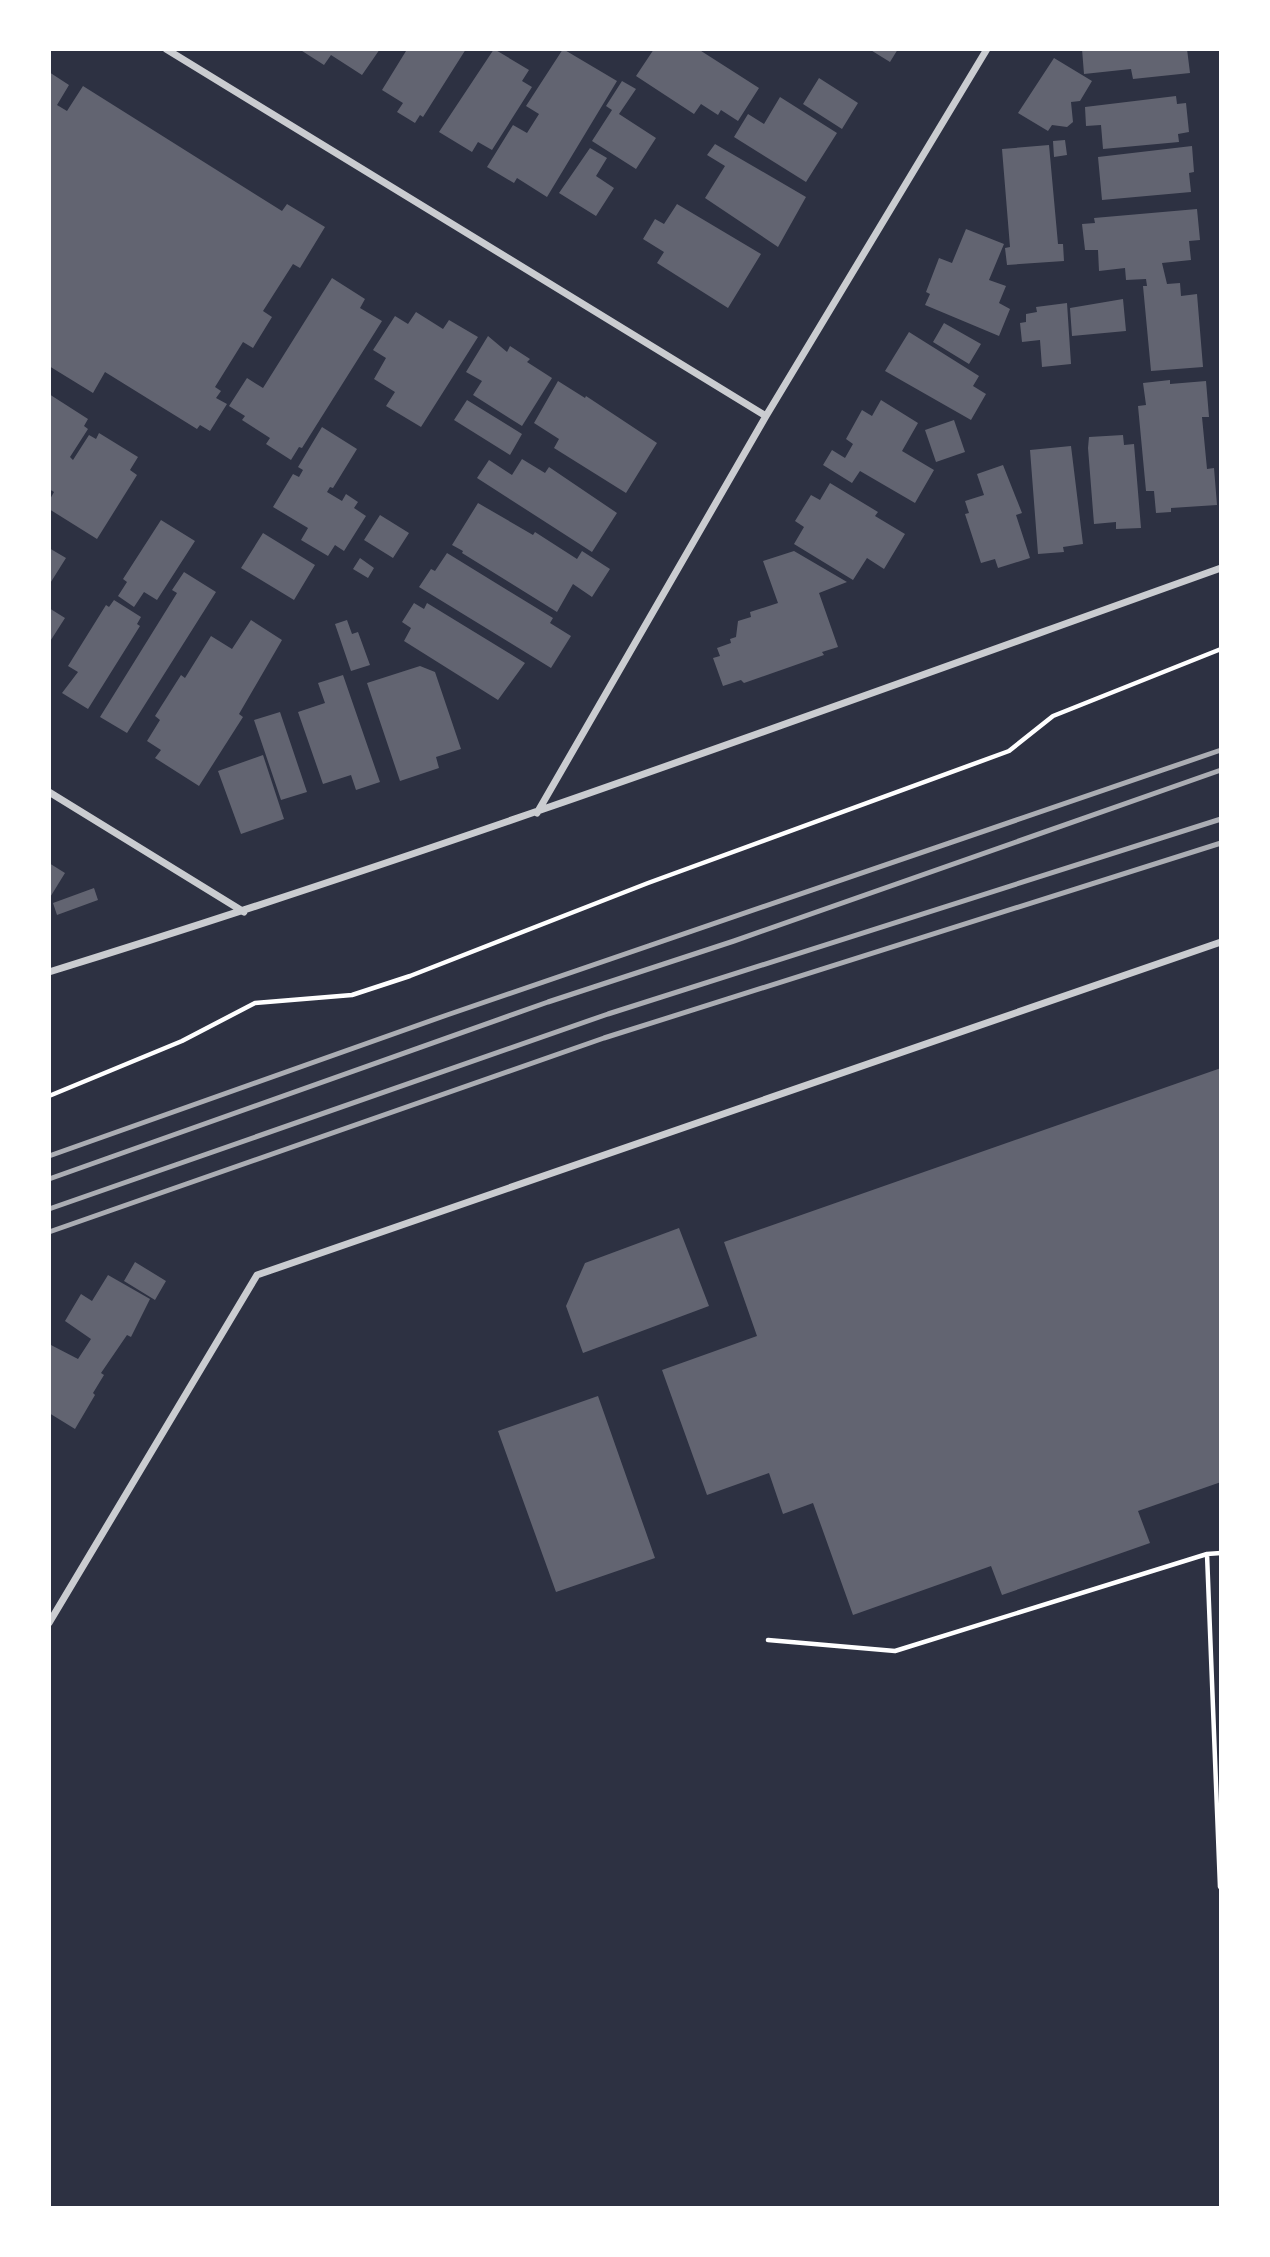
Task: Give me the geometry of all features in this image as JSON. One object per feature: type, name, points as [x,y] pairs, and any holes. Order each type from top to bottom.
[{"type":"street","points":[[166,49],[766,416]]},
{"type":"street","points":[[537,813],[766,416],[987,49]]},
{"type":"street","points":[[49,972],[244,912],[537,813],[1221,568]]},
{"type":"street","points":[[49,792],[244,912]]},
{"type":"street","points":[[49,1623],[257,1275],[1221,942]]},
{"type":"path","points":[[49,1096],[182,1041],[256,1003],[352,995],[410,976],[648,883],[1009,751],[1053,716],[1221,649]]},
{"type":"path","points":[[1207,1553],[1220,1888]]},
{"type":"path","points":[[768,1640],[895,1651],[1207,1553],[1221,1553]]},
{"type":"building","points":[[299,49],[380,49],[362,75],[331,55],[324,65]]},
{"type":"building","points":[[402,49],[466,49],[423,117],[420,115],[415,123],[397,112],[403,103],[382,90],[406,51]]},
{"type":"building","points":[[494,49],[529,70],[522,81],[532,87],[492,150],[478,142],[472,152],[439,132]]},
{"type":"building","points":[[563,49],[617,81],[547,197],[517,178],[514,183],[487,167],[513,125],[527,133],[539,114],[526,106]]},
{"type":"building","points":[[654,49],[698,49],[759,88],[738,121],[721,110],[718,115],[701,104],[694,114],[636,76]]},
{"type":"building","points":[[869,49],[898,49],[890,62]]},
{"type":"building","points":[[1082,49],[1187,49],[1190,73],[1133,79],[1131,69],[1084,74]]},
{"type":"building","points":[[1054,58],[1092,81],[1080,101],[1071,102],[1073,122],[1067,127],[1052,125],[1048,131],[1018,113]]},
{"type":"building","points":[[49,72],[69,85],[57,105],[67,111],[83,86],[282,211],[287,204],[325,227],[300,268],[293,264],[263,311],[272,317],[253,348],[243,342],[215,387],[221,391],[216,398],[227,404],[210,431],[200,425],[197,429],[105,372],[93,393],[49,366]]},
{"type":"building","points":[[819,78],[858,103],[842,129],[803,104]]},
{"type":"building","points":[[622,81],[636,89],[619,114],[656,138],[636,169],[592,141],[612,110],[606,106]]},
{"type":"building","points":[[1176,96],[1177,104],[1186,103],[1189,132],[1178,134],[1179,142],[1103,149],[1101,125],[1086,126],[1085,107]]},
{"type":"building","points":[[780,97],[837,133],[806,182],[734,137],[748,114],[764,124]]},
{"type":"building","points":[[1065,140],[1067,155],[1054,157],[1053,141]]},
{"type":"building","points":[[715,144],[806,197],[778,247],[705,198],[725,166],[707,155]]},
{"type":"building","points":[[1049,145],[1058,244],[1063,244],[1064,261],[1007,265],[1005,248],[1010,247],[1002,149]]},
{"type":"building","points":[[1192,146],[1194,172],[1189,173],[1191,192],[1102,200],[1098,157]]},
{"type":"building","points":[[590,148],[607,158],[596,176],[614,188],[596,216],[559,193]]},
{"type":"building","points":[[677,204],[761,254],[728,308],[657,263],[664,252],[643,239],[655,219],[664,224]]},
{"type":"building","points":[[1197,209],[1200,240],[1189,241],[1191,260],[1162,263],[1167,284],[1180,283],[1181,296],[1197,294],[1203,367],[1151,371],[1143,286],[1147,286],[1146,279],[1126,280],[1125,268],[1099,271],[1098,250],[1085,250],[1082,224],[1095,223],[1094,218]]},
{"type":"building","points":[[966,229],[1004,244],[989,280],[1006,286],[999,303],[1010,309],[999,336],[925,305],[930,294],[926,292],[939,258],[952,263]]},
{"type":"building","points":[[332,278],[365,299],[360,308],[382,321],[302,448],[299,447],[291,460],[266,444],[270,438],[242,420],[245,416],[229,406],[247,378],[263,388]]},
{"type":"building","points":[[1123,299],[1126,331],[1072,336],[1070,308]]},
{"type":"building","points":[[1067,303],[1071,364],[1042,367],[1040,340],[1022,342],[1020,323],[1026,322],[1026,314],[1037,312],[1036,307]]},
{"type":"building","points":[[416,312],[443,329],[449,320],[478,337],[421,427],[386,406],[395,392],[374,379],[386,358],[373,350],[395,316],[408,324]]},
{"type":"building","points":[[944,323],[981,344],[969,364],[933,342]]},
{"type":"building","points":[[909,332],[979,376],[973,386],[986,394],[971,420],[885,371]]},
{"type":"building","points":[[488,336],[507,352],[510,346],[530,359],[527,362],[552,378],[522,426],[473,395],[482,381],[466,372]]},
{"type":"building","points":[[1170,380],[1170,384],[1206,381],[1209,417],[1202,417],[1207,469],[1214,468],[1217,505],[1171,508],[1171,512],[1156,513],[1154,491],[1146,491],[1138,406],[1146,405],[1143,383]]},
{"type":"building","points":[[558,381],[585,398],[586,396],[657,443],[626,493],[554,448],[559,439],[534,423]]},
{"type":"building","points":[[49,394],[88,419],[84,426],[88,429],[70,457],[73,460],[89,435],[96,439],[99,433],[138,457],[130,470],[137,475],[97,539],[49,509],[49,501],[54,492],[49,489]]},
{"type":"building","points":[[467,400],[522,434],[510,455],[454,420]]},
{"type":"building","points":[[881,400],[918,423],[902,451],[934,470],[915,503],[860,471],[852,483],[823,465],[832,450],[845,458],[853,444],[846,439],[862,410],[872,416]]},
{"type":"building","points":[[954,420],[965,452],[936,462],[925,430]]},
{"type":"building","points":[[322,427],[357,449],[333,488],[330,487],[327,492],[342,501],[346,494],[358,502],[354,508],[366,516],[344,551],[335,545],[328,556],[301,540],[308,528],[273,507],[293,474],[299,477],[303,470],[298,467]]},
{"type":"building","points":[[1123,435],[1124,445],[1134,444],[1141,528],[1116,529],[1116,522],[1094,524],[1089,437]]},
{"type":"building","points":[[1071,446],[1083,544],[1063,547],[1064,552],[1038,554],[1030,450]]},
{"type":"building","points":[[522,459],[545,473],[549,467],[617,513],[592,552],[477,478],[489,460],[512,475]]},
{"type":"building","points":[[1003,465],[1022,513],[1016,515],[1030,558],[998,568],[995,559],[981,563],[965,514],[969,513],[965,501],[984,495],[977,474]]},
{"type":"building","points":[[830,483],[878,512],[875,516],[905,534],[884,569],[867,558],[853,580],[794,544],[804,527],[795,521],[811,495],[820,500]]},
{"type":"building","points":[[478,503],[533,535],[535,532],[577,559],[582,551],[610,569],[592,597],[573,584],[557,612],[452,545]]},
{"type":"building","points":[[380,515],[409,533],[393,558],[364,540]]},
{"type":"building","points":[[161,520],[195,541],[157,600],[144,592],[134,607],[118,596],[127,582],[123,579]]},
{"type":"building","points":[[263,533],[315,565],[294,600],[241,568]]},
{"type":"building","points":[[49,548],[66,558],[49,585]]},
{"type":"building","points":[[794,551],[847,582],[819,593],[838,647],[822,652],[824,655],[744,683],[741,680],[723,686],[713,658],[720,656],[717,648],[731,643],[730,639],[736,637],[738,621],[751,617],[750,612],[778,603],[763,561]]},
{"type":"building","points":[[447,553],[553,618],[550,623],[571,636],[551,668],[419,587],[431,569],[435,571]]},
{"type":"building","points":[[360,558],[374,568],[368,578],[353,569]]},
{"type":"building","points":[[184,572],[216,592],[127,733],[100,717],[177,593],[172,590]]},
{"type":"building","points":[[114,600],[141,617],[137,624],[140,626],[88,709],[62,693],[78,672],[68,666],[106,605],[109,607]]},
{"type":"building","points":[[414,603],[424,609],[427,603],[525,663],[498,700],[404,641],[411,628],[402,622]]},
{"type":"building","points":[[49,608],[65,618],[49,643]]},
{"type":"building","points":[[251,620],[282,640],[239,714],[243,717],[199,786],[155,758],[161,750],[147,741],[160,720],[155,716],[181,675],[185,678],[211,636],[232,649]]},
{"type":"building","points":[[347,620],[352,634],[358,632],[370,665],[351,671],[335,624]]},
{"type":"building","points":[[420,666],[435,672],[461,749],[436,757],[439,768],[400,781],[367,683]]},
{"type":"building","points":[[343,675],[380,782],[356,790],[351,775],[323,784],[298,712],[325,703],[318,683]]},
{"type":"building","points":[[280,712],[307,792],[281,800],[254,720]]},
{"type":"building","points":[[263,755],[284,819],[241,834],[218,771]]},
{"type":"building","points":[[49,863],[65,873],[49,899]]},
{"type":"building","points":[[94,888],[98,900],[57,915],[53,903]]},
{"type":"building","points":[[1221,1068],[1221,1482],[1138,1511],[1150,1543],[1002,1595],[991,1566],[853,1615],[813,1503],[783,1514],[769,1473],[707,1495],[662,1370],[757,1336],[724,1242]]},
{"type":"building","points":[[679,1228],[709,1306],[583,1353],[566,1306],[585,1263]]},
{"type":"building","points":[[135,1262],[166,1281],[155,1300],[124,1281]]},
{"type":"building","points":[[108,1275],[150,1299],[131,1337],[127,1335],[101,1373],[104,1375],[93,1393],[95,1395],[75,1429],[49,1413],[49,1344],[78,1359],[91,1339],[65,1321],[81,1294],[92,1301]]},
{"type":"building","points":[[598,1396],[655,1558],[556,1592],[498,1431]]},
{"type":"railway","points":[[49,1156],[447,1015],[1221,750]]},
{"type":"railway","points":[[49,1179],[548,1002],[734,941],[1221,770]]},
{"type":"railway","points":[[49,1209],[608,1014],[1221,819]]},
{"type":"railway","points":[[49,1232],[604,1038],[1221,843]]}]
